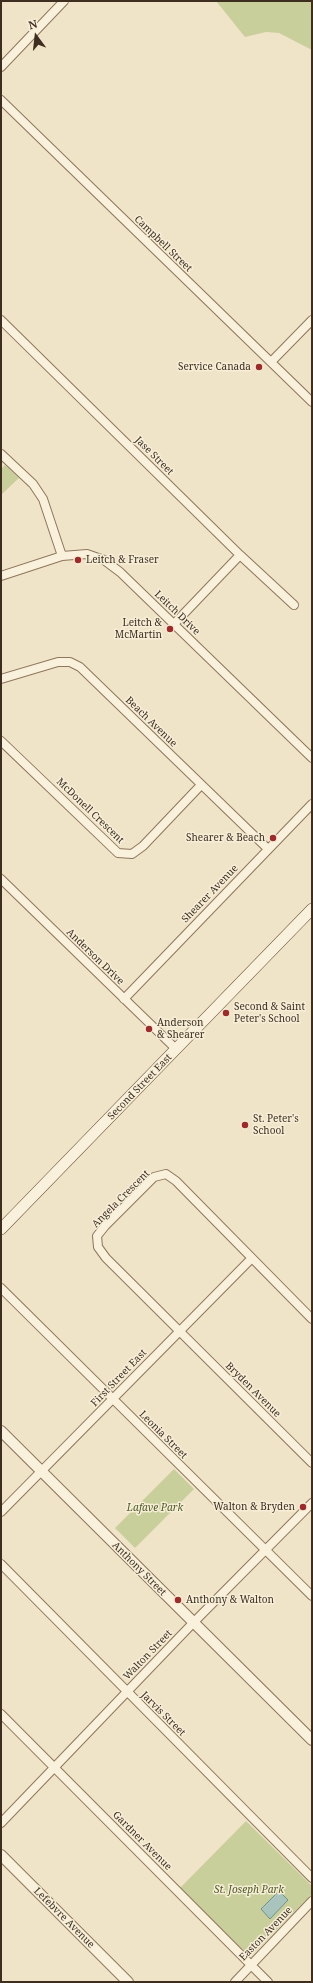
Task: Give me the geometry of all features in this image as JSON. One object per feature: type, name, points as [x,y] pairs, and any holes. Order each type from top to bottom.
[{"type":"main road","name":"Second Street East","points":[[1,1229],[312,909]]},
{"type":"street","points":[[1,67],[64,1]]},
{"type":"street","name":"Campbell Street","points":[[1,100],[312,402]]},
{"type":"street","name":"Jase Street","points":[[1,320],[240,555],[294,605]]},
{"type":"street","points":[[271,362],[312,320]]},
{"type":"street","points":[[1,454],[33,484],[43,499],[62,556]]},
{"type":"street","name":"Leitch Drive","points":[[1,576],[62,556],[87,554],[104,560],[120,572],[312,758]]},
{"type":"street","points":[[174,624],[240,555]]},
{"type":"street","name":"Beach Avenue","points":[[1,680],[58,662],[70,662],[80,667],[268,849]]},
{"type":"street","name":"McDonell Crescent","points":[[1,741],[118,853],[132,854],[143,846],[201,785]]},
{"type":"street","name":"Shearer Avenue","points":[[124,1000],[312,804]]},
{"type":"street","name":"Anderson Drive","points":[[1,879],[176,1049]]},
{"type":"street","name":"Angela Crescent","points":[[179,1331],[106,1258],[98,1247],[97,1236],[116,1215],[154,1177],[166,1174],[176,1181],[251,1259]]},
{"type":"street","points":[[251,1259],[312,1319]]},
{"type":"street","name":"First Street East","points":[[1,1512],[251,1259]]},
{"type":"street","name":"Leonia Street","points":[[1,1288],[312,1596]]},
{"type":"street","name":"Bryden Avenue","points":[[179,1331],[312,1463]]},
{"type":"street","name":"Anthony Street","points":[[1,1431],[312,1740]]},
{"type":"street","name":"Walton Street","points":[[1,1823],[193,1623],[312,1503]]},
{"type":"street","name":"Jarvis Street","points":[[1,1564],[312,1878]]},
{"type":"street","name":"Gardner Avenue","points":[[1,1714],[268,1982]]},
{"type":"street","name":"Lefebvre Avenue","points":[[1,1854],[128,1982]]},
{"type":"street","name":"Easton Avenue","points":[[235,1982],[312,1901]]},
{"type":"green space","points":[[216,1],[312,1],[312,50],[279,33],[266,32],[245,37]]},
{"type":"green space","points":[[5,465],[19,478],[1,495],[1,469]]},
{"type":"green space","name":"Lafave Park","points":[[174,1469],[194,1489],[135,1548],[115,1528]]},
{"type":"green space","name":"St. Joseph Park","points":[[246,1821],[312,1886],[312,1894],[250,1957],[180,1888]]},
{"type":"water","points":[[279,1891],[288,1900],[270,1919],[261,1909]]},
{"type":"place","name":"Service Canada","points":[[259,367]]},
{"type":"place","name":"Leitch & Fraser","points":[[78,560]]},
{"type":"place","name":"Leitch & McMartin","points":[[170,629]]},
{"type":"place","name":"Shearer & Beach","points":[[273,838]]},
{"type":"place","name":"Second & Saint Peter's School","points":[[226,1013]]},
{"type":"place","name":"Anderson & Shearer","points":[[149,1029]]},
{"type":"place","name":"St. Peter's School","points":[[245,1125]]},
{"type":"place","name":"Walton & Bryden","points":[[303,1507]]},
{"type":"place","name":"Anthony & Walton","points":[[178,1600]]}]
